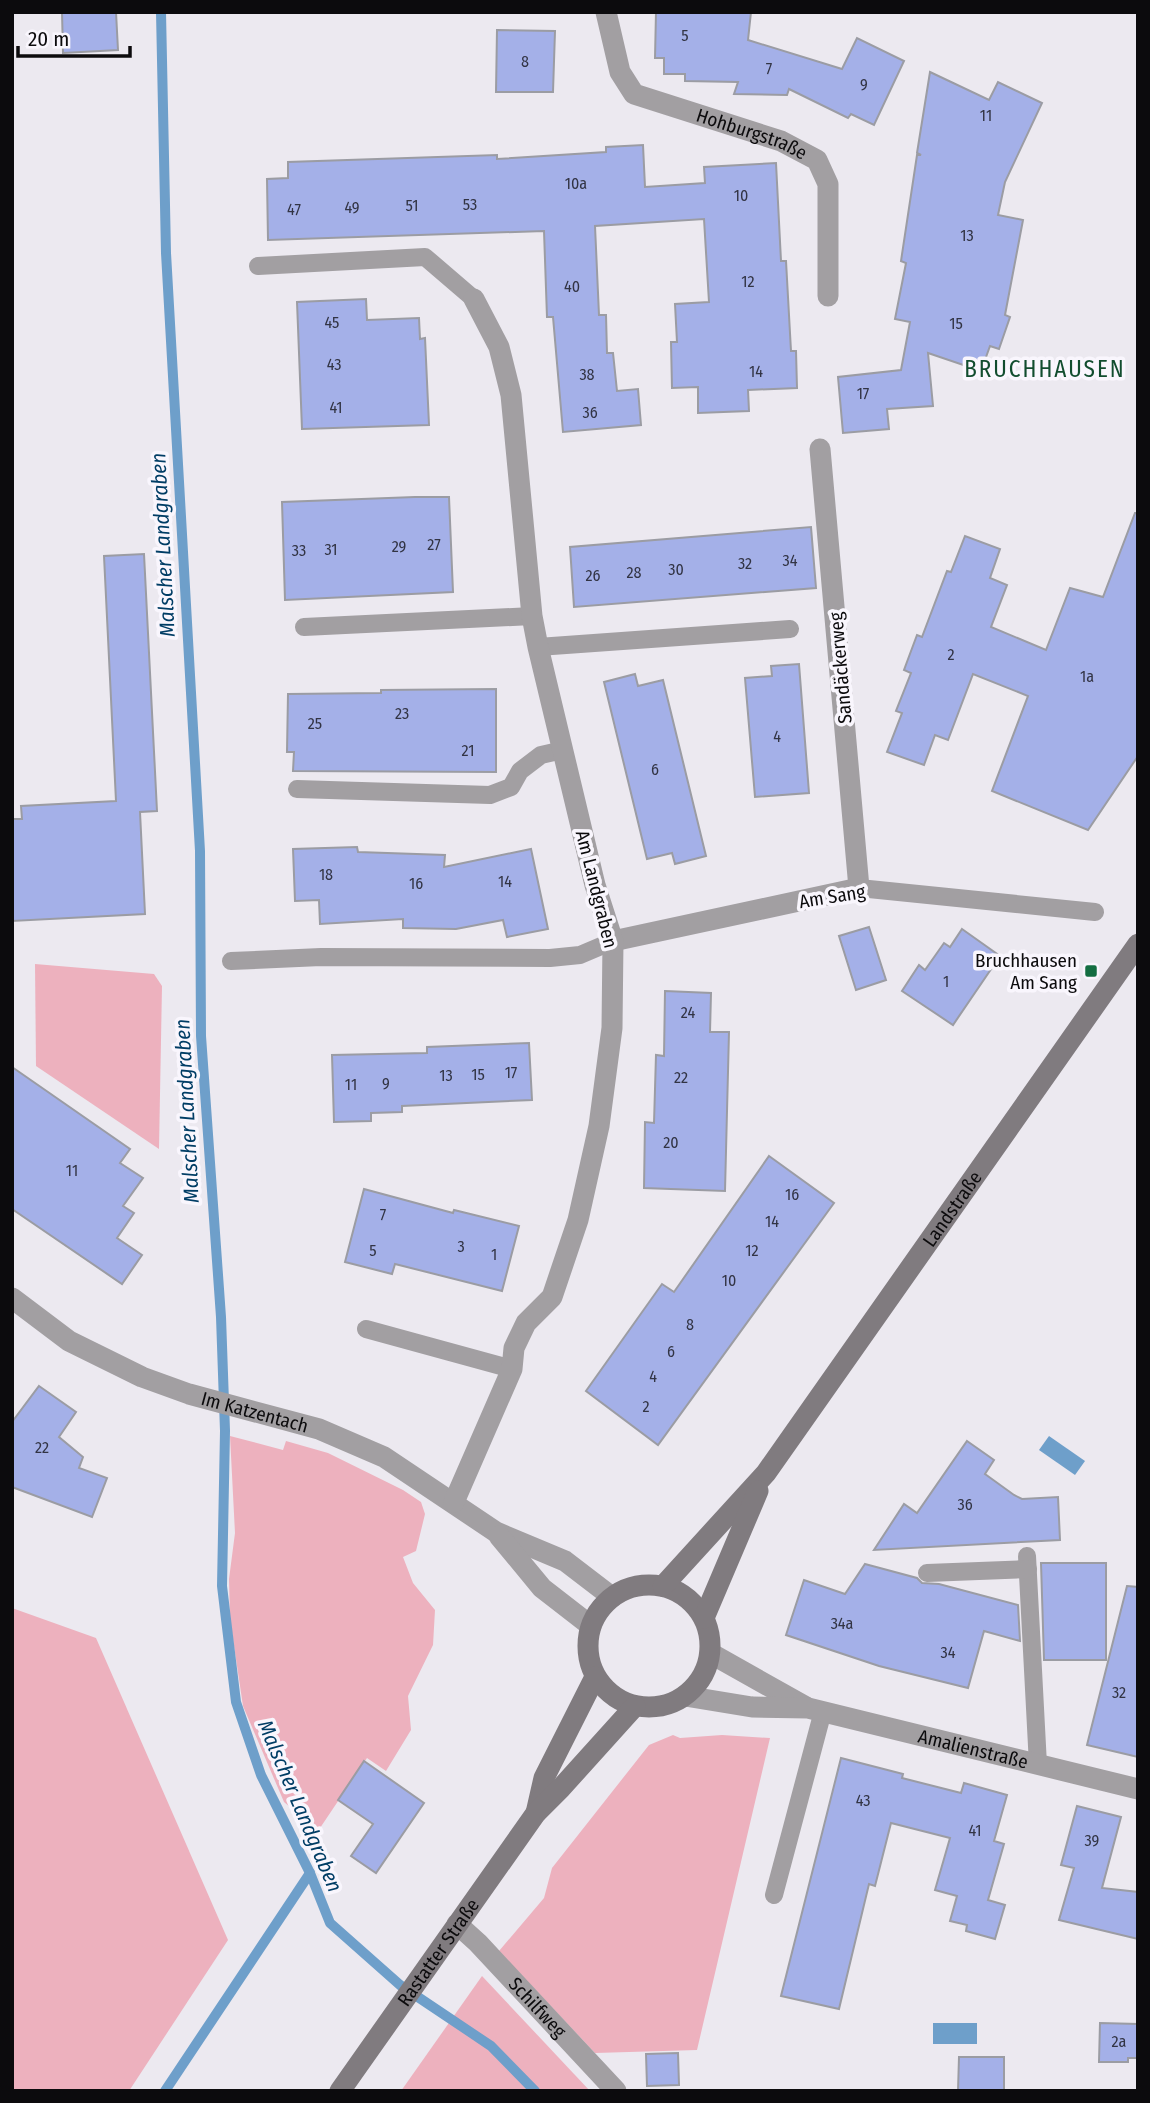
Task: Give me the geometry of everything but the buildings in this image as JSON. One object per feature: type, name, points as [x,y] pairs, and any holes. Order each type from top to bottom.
[{"type":"street","name":"Hohburgstraße","points":[[606,12],[620,72],[634,94],[781,141],[817,160],[828,184],[828,296]]},
{"type":"street","name":"Am Landgraben","points":[[454,1502],[512,1369],[514,1348],[526,1323],[552,1297],[578,1220],[598,1126],[611,1041],[613,941],[595,885],[538,647],[511,395],[499,347],[474,299]]},
{"type":"street","name":"Sandäckerweg","points":[[820,449],[859,888]]},
{"type":"street","name":"Am Sang","points":[[613,941],[859,888]]},
{"type":"street","name":"Landstraße","points":[[663,1586],[766,1473],[1138,944]]},
{"type":"street","name":"Im Katzentach","points":[[12,1298],[69,1341],[142,1377],[189,1394],[319,1429],[384,1457],[496,1532],[565,1561],[612,1597]]},
{"type":"street","name":"Landstraße","points":[[704,1618],[766,1473]]},
{"type":"street","name":"Im Katzentach","points":[[496,1532],[542,1588],[591,1626]]},
{"type":"street","points":[[645,1585],[663,1586],[680,1593],[694,1604],[704,1618],[710,1653],[701,1677],[685,1696],[670,1704],[653,1708],[635,1706],[619,1701],[605,1690],[588,1660],[587,1643],[599,1610],[612,1597],[645,1585]]},
{"type":"street","name":"Amalienstraße","points":[[710,1653],[816,1709]]},
{"type":"street","name":"Rastatter Straße","points":[[536,1813],[544,1778],[595,1676]]},
{"type":"street","name":"Amalienstraße","points":[[685,1696],[751,1707],[816,1709],[1138,1789]]},
{"type":"street","name":"Rastatter Straße","points":[[340,2091],[536,1813],[635,1706]]},
{"type":"street","name":"Schilfweg","points":[[457,1924],[478,1943],[615,2091]]},
{"type":"lane","points":[[258,266],[425,257],[474,299]]},
{"type":"lane","points":[[304,627],[533,616]]},
{"type":"lane","points":[[538,647],[790,629]]},
{"type":"lane","points":[[297,789],[490,795],[511,787],[520,771],[541,755],[563,750]]},
{"type":"lane","name":"Am Sang","points":[[859,888],[1095,912]]},
{"type":"lane","points":[[231,961],[321,957],[550,958],[580,955],[613,941]]},
{"type":"lane","points":[[366,1329],[512,1369]]},
{"type":"lane","points":[[927,1573],[1028,1563],[1038,1765]]},
{"type":"lane","points":[[774,1895],[816,1709]]},
{"type":"shaded area","points":[[35,964],[154,974],[162,986],[159,1149],[36,1066]]},
{"type":"shaded area","points":[[230,1436],[283,1450],[286,1441],[328,1453],[403,1490],[421,1502],[425,1514],[416,1551],[403,1557],[413,1583],[435,1610],[433,1645],[408,1696],[411,1730],[386,1771],[367,1758],[318,1831],[284,1802],[243,1706],[230,1619],[229,1579],[235,1533]]},
{"type":"shaded area","points":[[12,1608],[96,1638],[228,1940],[129,2091],[12,2091]]},
{"type":"shaded area","points":[[673,1735],[680,1738],[722,1735],[770,1738],[697,2050],[595,2053],[499,1951],[544,1898],[552,1868],[649,1745]]},
{"type":"shaded area","points":[[482,1976],[590,2091],[401,2091]]},
{"type":"water","points":[[1049,1436],[1085,1461],[1075,1475],[1039,1450]]},
{"type":"water","points":[[933,2023],[977,2023],[977,2044],[933,2044]]},
{"type":"waterway","name":"Malscher Landgraben","points":[[161,12],[166,253],[200,851],[201,1036],[221,1317],[225,1431],[222,1586],[236,1702],[261,1775],[310,1873],[330,1923],[400,1985],[491,2046],[535,2091]]},
{"type":"waterway","points":[[165,2091],[310,1873]]},
{"type":"place","name":"Bruchhausen Am Sang","points":[[1091,971]]},
{"type":"district","name":"BRUCHHAUSEN","points":[[1045,369]]}]
